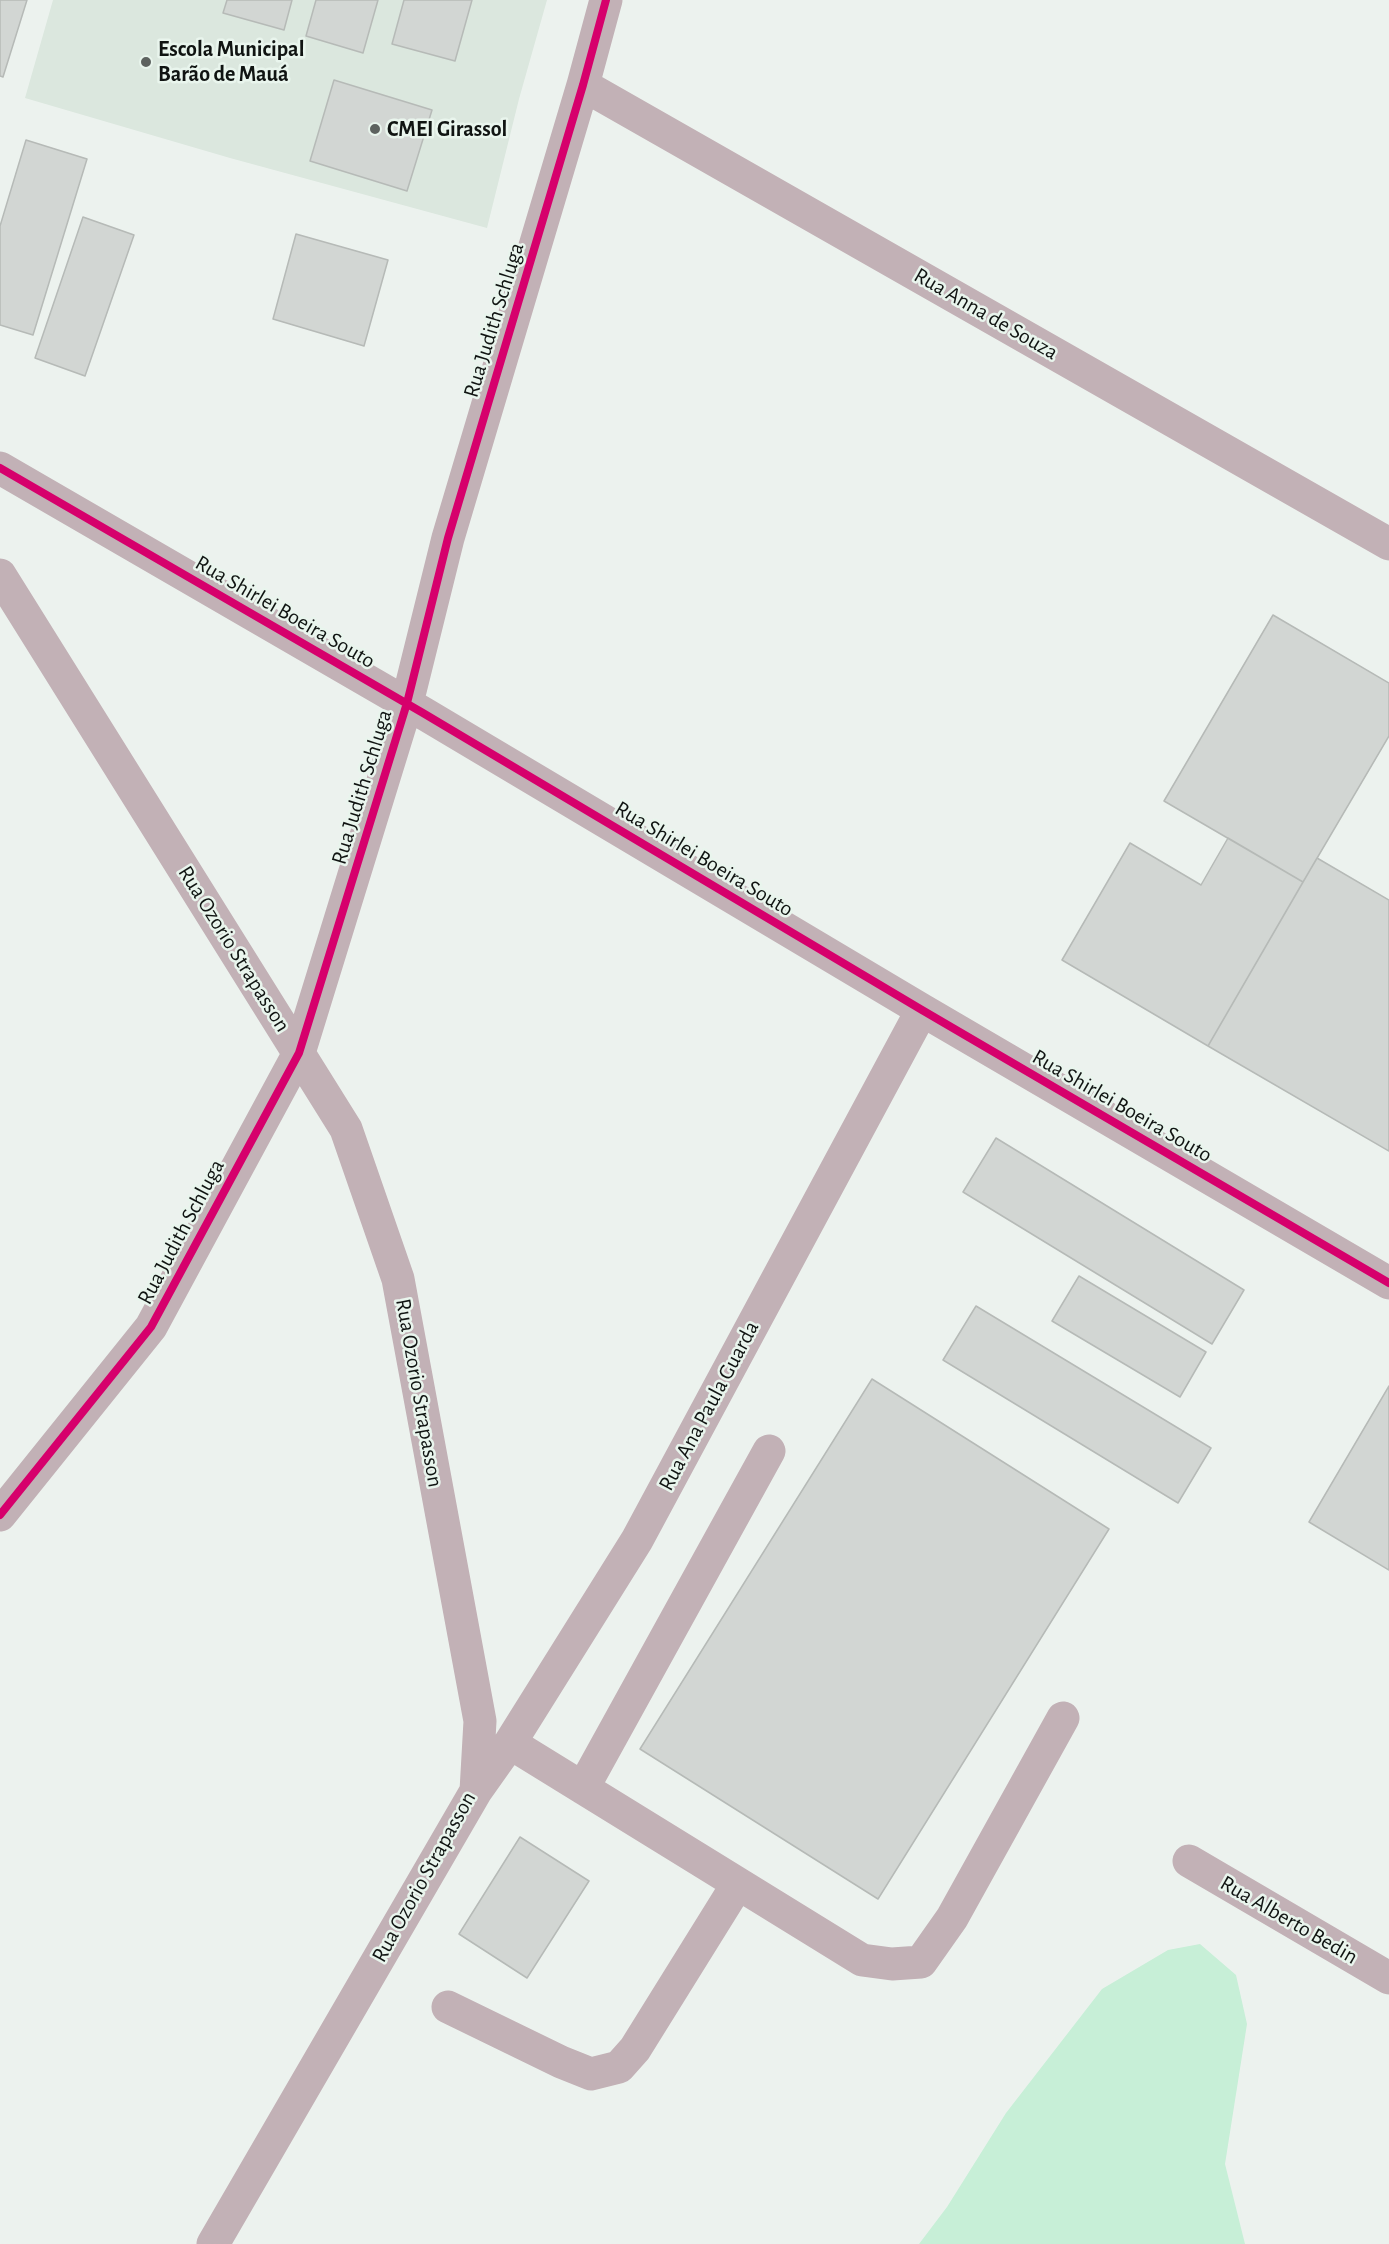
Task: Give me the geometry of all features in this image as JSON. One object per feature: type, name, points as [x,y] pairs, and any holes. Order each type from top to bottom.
[{"type":"street","name":"Rua Judith Schluga","points":[[0,1515],[151,1327],[299,1053],[407,703],[447,538],[583,85],[606,0]]},
{"type":"street","name":"Rua Anna de Souza","points":[[583,85],[1389,544]]},
{"type":"street","name":"Rua Shirlei Boeira Souto","points":[[0,468],[407,703],[922,1010],[1389,1283]]},
{"type":"street","name":"Rua Ozorio Strapasson","points":[[0,575],[346,1129],[398,1279],[480,1721],[476,1791],[213,2244]]},
{"type":"street","name":"Rua Ana Paula Guarda","points":[[476,1791],[510,1743],[637,1540],[922,1010]]},
{"type":"street","points":[[583,1788],[769,1451]]},
{"type":"street","points":[[510,1743],[737,1885],[862,1959],[892,1964],[921,1962],[952,1918],[1063,1718]]},
{"type":"street","name":"Rua Alberto Bedin","points":[[1189,1861],[1389,1978]]},
{"type":"street","points":[[448,2007],[561,2062],[591,2074],[619,2067],[635,2049],[737,1885]]},
{"type":"shaded area","points":[[53,0],[547,0],[519,99],[487,228],[230,158],[25,98]]},
{"type":"green space","points":[[1200,1944],[1236,1975],[1247,2024],[1225,2164],[1245,2244],[919,2244],[947,2207],[1006,2113],[1102,1989],[1168,1950]]},
{"type":"building","points":[[0,0],[27,0],[3,77],[0,76]]},
{"type":"building","points":[[227,0],[292,0],[284,30],[223,13]]},
{"type":"building","points":[[316,0],[378,0],[363,53],[306,36]]},
{"type":"building","points":[[404,0],[472,0],[455,61],[392,44]]},
{"type":"building","points":[[334,80],[432,110],[407,191],[310,161]]},
{"type":"building","points":[[26,140],[87,159],[33,335],[0,325],[0,226]]},
{"type":"building","points":[[83,217],[134,235],[85,376],[35,358]]},
{"type":"building","points":[[296,234],[388,260],[364,346],[273,319]]},
{"type":"building","points":[[1273,615],[1389,683],[1389,736],[1303,882],[1164,801]]},
{"type":"building","points":[[1228,838],[1303,882],[1208,1046],[1062,960],[1130,843],[1201,885]]},
{"type":"building","points":[[1317,858],[1389,900],[1389,1151],[1208,1046]]},
{"type":"building","points":[[996,1138],[1244,1290],[1212,1344],[963,1192]]},
{"type":"building","points":[[1079,1276],[1206,1352],[1180,1397],[1052,1321]]},
{"type":"building","points":[[976,1306],[1211,1448],[1178,1503],[943,1360]]},
{"type":"building","points":[[872,1379],[1109,1529],[878,1899],[640,1749]]},
{"type":"building","points":[[1389,1386],[1389,1570],[1309,1522]]},
{"type":"building","points":[[520,1837],[589,1881],[527,1978],[459,1934]]},
{"type":"cycle path","points":[[0,1515],[151,1327],[299,1053],[407,703],[448,538],[583,85],[606,0]]},
{"type":"cycle path","points":[[0,468],[423,713],[922,1010],[1389,1283]]},
{"type":"place","name":"Escola Municipal Barão de Mauá","points":[[146,62]]},
{"type":"place","name":"CMEI Girassol","points":[[375,129]]}]
